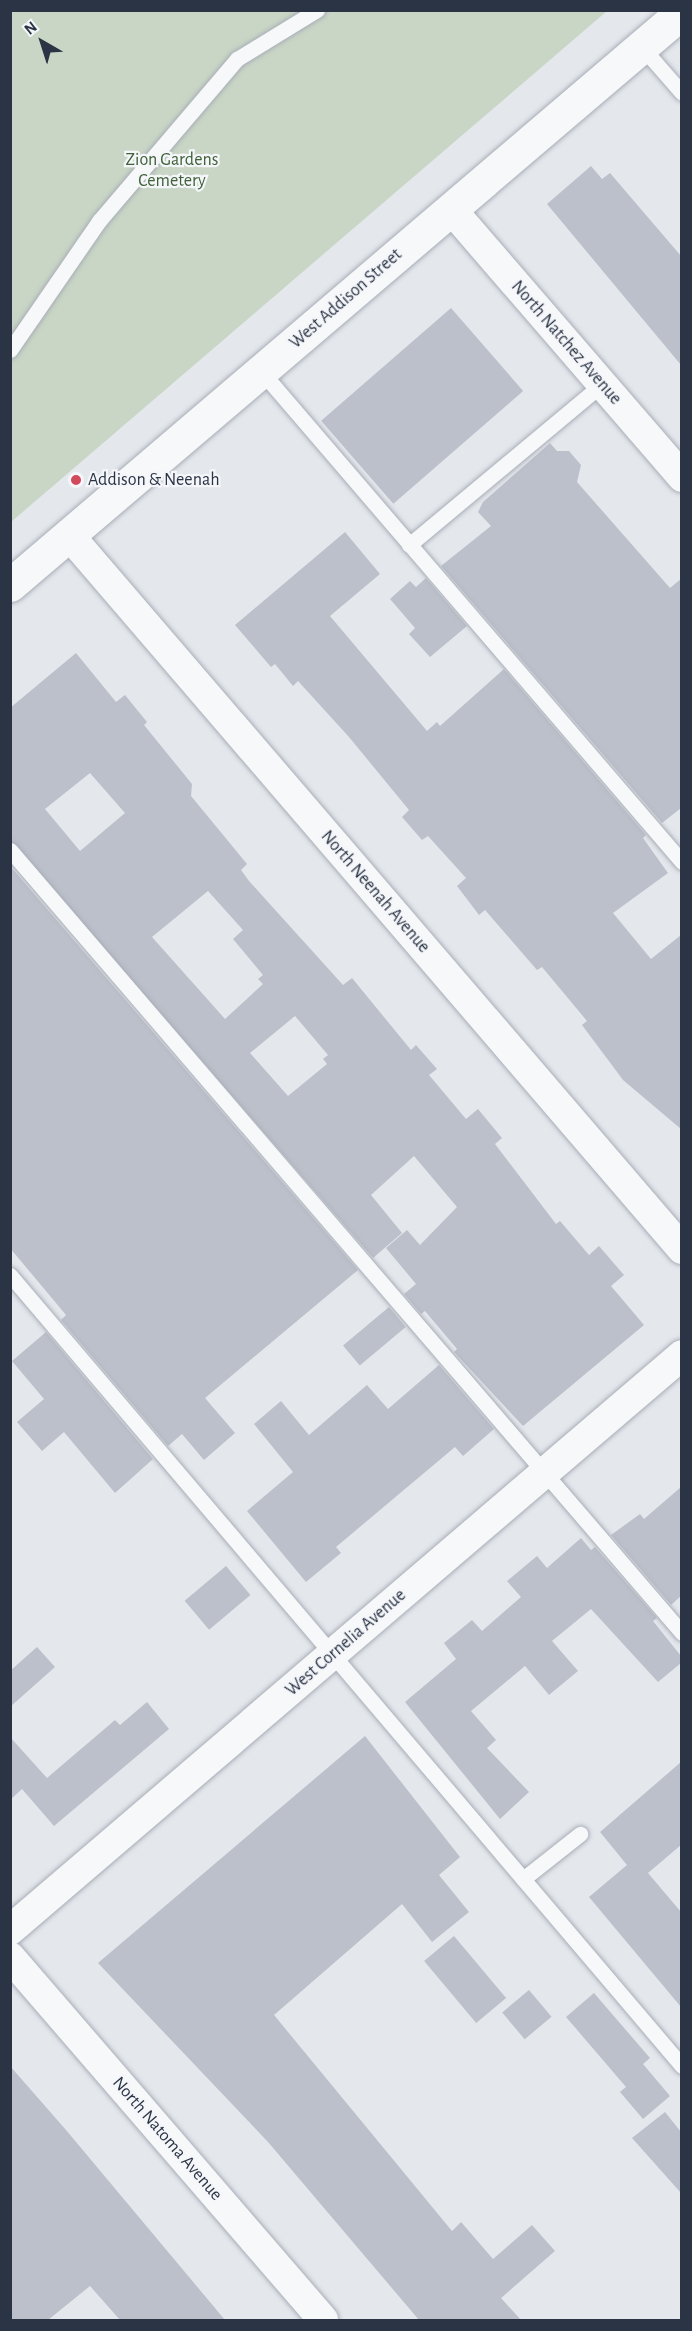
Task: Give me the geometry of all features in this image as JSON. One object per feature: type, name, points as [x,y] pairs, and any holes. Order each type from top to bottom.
[{"type":"street","name":"West Addison Street","points":[[10,585],[681,12]]},
{"type":"street","name":"North Natchez Avenue","points":[[451,209],[681,477]]},
{"type":"street","name":"North Neenah Avenue","points":[[69,535],[681,1249]]},
{"type":"street","name":"West Cornelia Avenue","points":[[10,1930],[681,1355]]},
{"type":"street","name":"North Natoma Avenue","points":[[10,1957],[323,2320]]},
{"type":"lane","points":[[10,350],[99,221],[237,59],[317,10]]},
{"type":"lane","points":[[641,46],[681,93]]},
{"type":"lane","points":[[261,371],[681,861]]},
{"type":"lane","points":[[409,545],[602,384]]},
{"type":"lane","points":[[10,850],[681,1633]]},
{"type":"lane","points":[[10,1275],[681,2066]]},
{"type":"lane","points":[[523,1879],[580,1834]]},
{"type":"green space","name":"Zion Gardens Cemetery","points":[[11,11],[607,11],[11,522]]},
{"type":"building","points":[[591,166],[602,179],[610,173],[681,256],[681,365],[547,204]]},
{"type":"building","points":[[451,308],[523,391],[393,504],[321,421]]},
{"type":"building","points":[[550,443],[557,451],[569,451],[581,465],[577,482],[670,588],[681,579],[681,808],[662,823],[441,566],[491,526],[478,512],[483,502]]},
{"type":"building","points":[[345,532],[380,574],[330,616],[427,731],[437,722],[440,726],[504,669],[646,835],[643,838],[668,873],[613,913],[651,959],[681,935],[681,1129],[623,1080],[582,1025],[587,1021],[542,967],[537,970],[485,910],[479,915],[457,886],[466,878],[428,836],[422,840],[402,817],[409,810],[349,737],[298,681],[293,686],[275,664],[271,667],[235,625]]},
{"type":"building","points":[[426,578],[467,626],[430,657],[409,634],[415,628],[390,599],[410,581],[416,587]]},
{"type":"building","points":[[76,653],[116,702],[125,695],[147,722],[144,725],[192,784],[191,796],[247,864],[241,870],[249,881],[343,985],[352,978],[411,1050],[416,1045],[437,1069],[429,1075],[466,1119],[478,1109],[502,1138],[495,1144],[556,1224],[560,1221],[589,1255],[599,1246],[624,1275],[611,1286],[644,1325],[523,1426],[454,1352],[457,1349],[425,1311],[421,1314],[404,1294],[416,1284],[386,1248],[407,1230],[420,1245],[457,1207],[414,1156],[371,1195],[402,1233],[373,1258],[10,841],[10,708]],"holes":[[[90,773],[125,813],[80,851],[45,809]],[[208,891],[243,930],[233,939],[263,975],[258,979],[263,984],[225,1019],[152,937]],[[295,1016],[328,1055],[323,1059],[327,1064],[288,1096],[250,1053]]]},
{"type":"building","points":[[10,866],[358,1270],[205,1398],[235,1433],[204,1460],[182,1434],[168,1446],[61,1320],[66,1315],[10,1248]]},
{"type":"building","points":[[389,1307],[406,1327],[360,1365],[343,1346]]},
{"type":"building","points":[[46,1332],[153,1459],[115,1493],[64,1432],[42,1451],[17,1422],[44,1399],[12,1361]]},
{"type":"building","points":[[439,1365],[494,1429],[463,1456],[455,1447],[336,1547],[341,1553],[306,1582],[247,1511],[293,1472],[254,1424],[281,1401],[309,1435],[367,1385],[388,1409]]},
{"type":"building","points":[[681,1487],[681,1596],[671,1605],[611,1535],[640,1514],[644,1519]]},
{"type":"building","points":[[581,1538],[591,1550],[595,1547],[657,1618],[653,1621],[681,1656],[681,1663],[658,1682],[591,1609],[552,1641],[578,1671],[549,1695],[525,1666],[471,1711],[496,1740],[487,1748],[529,1792],[500,1819],[405,1702],[456,1659],[444,1643],[472,1620],[482,1631],[521,1597],[507,1581],[537,1556],[547,1568]]},
{"type":"building","points":[[226,1566],[250,1595],[209,1630],[185,1601]]},
{"type":"building","points":[[37,1647],[55,1667],[10,1707],[10,1671]]},
{"type":"building","points":[[147,1702],[169,1729],[54,1826],[22,1789],[10,1800],[10,1737],[47,1778],[115,1720],[120,1725]]},
{"type":"building","points":[[365,1736],[460,1857],[439,1875],[469,1912],[432,1942],[402,1904],[274,2015],[452,2231],[461,2222],[493,2259],[532,2225],[555,2251],[501,2298],[521,2320],[419,2320],[268,2142],[98,1963]]},
{"type":"building","points":[[681,1762],[681,1845],[648,1873],[681,1912],[681,2007],[589,1897],[627,1865],[600,1832]]},
{"type":"building","points":[[454,1936],[506,1998],[476,2023],[424,1961]]},
{"type":"building","points":[[529,1990],[551,2017],[525,2039],[502,2012]]},
{"type":"building","points":[[594,1993],[650,2058],[643,2064],[670,2096],[643,2119],[620,2092],[626,2087],[566,2017]]},
{"type":"building","points":[[10,2066],[225,2320],[120,2320],[90,2286],[48,2320],[10,2320]]},
{"type":"building","points":[[665,2112],[681,2132],[681,2193],[632,2138]]},
{"type":"place","name":"Addison & Neenah","points":[[76,480]]}]
